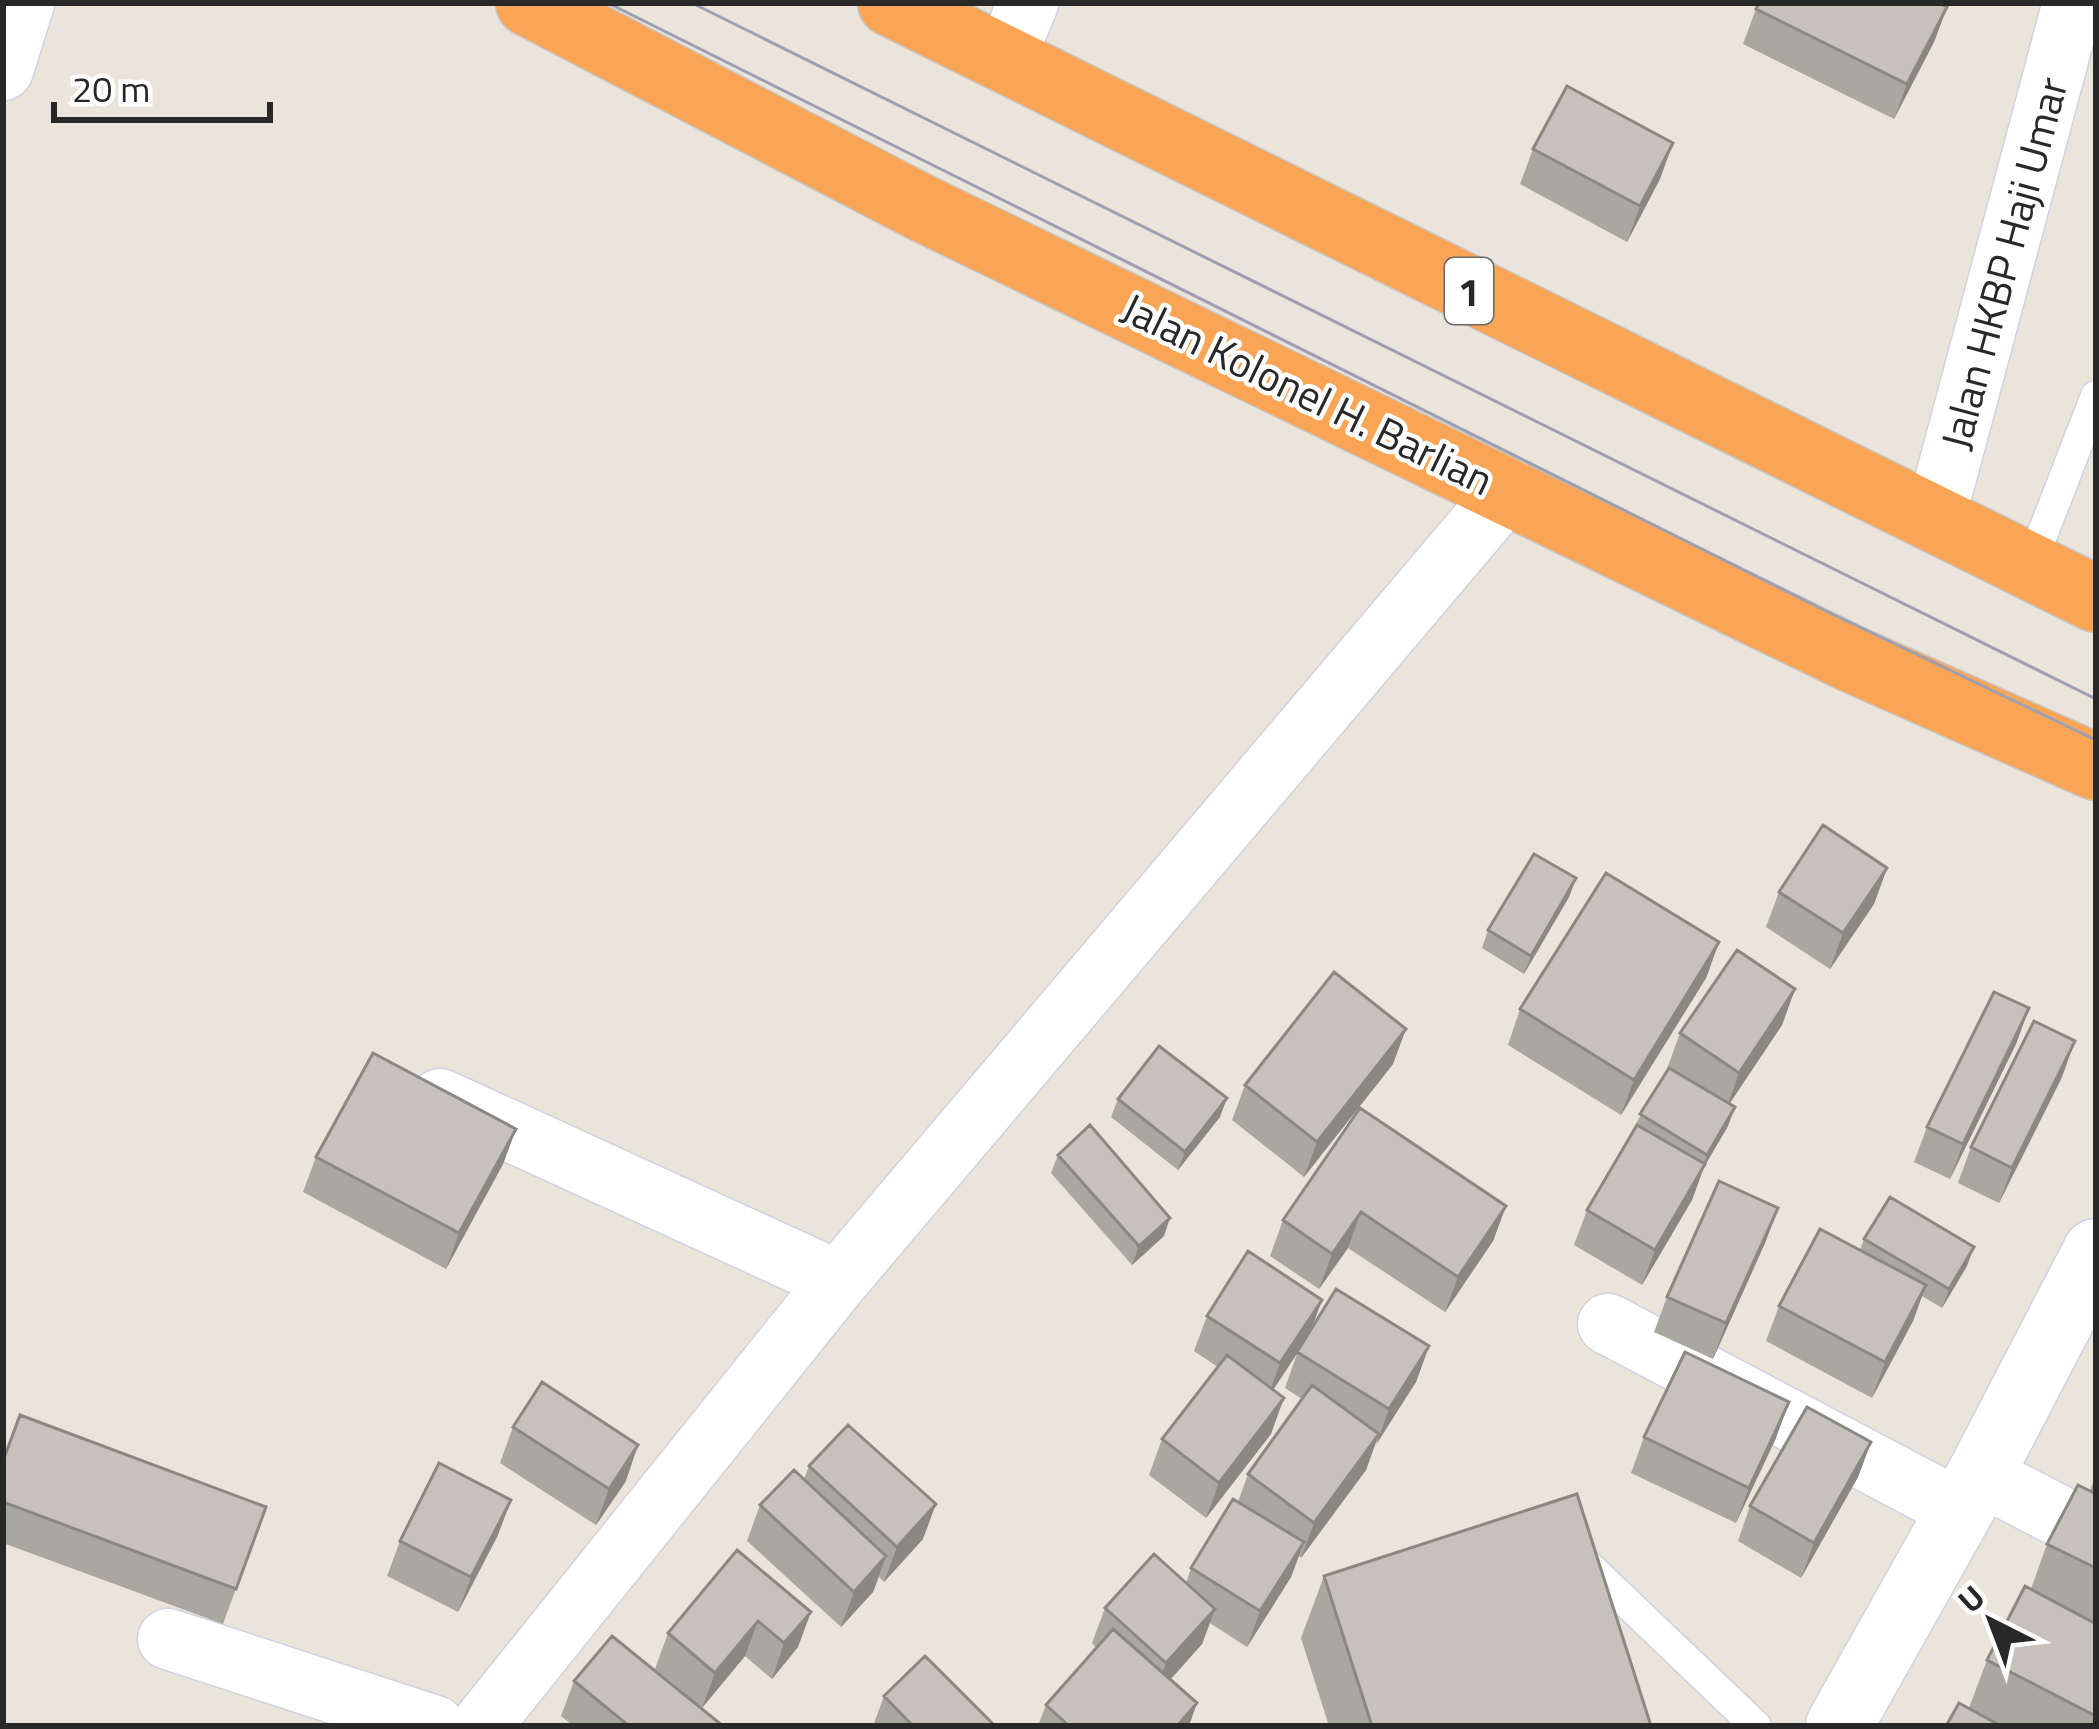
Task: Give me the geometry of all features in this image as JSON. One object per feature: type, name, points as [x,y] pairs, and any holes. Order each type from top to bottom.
[{"type":"highway","name":"Jalan Kolonel H. Barlian","points":[[529,3],[920,207],[1854,660],[2096,767]]},
{"type":"highway","name":"1","points":[[891,3],[1016,32],[1934,522],[2096,599]]},
{"type":"street","points":[[3,70],[24,3]]},
{"type":"street","name":"Jalan HKBP Haji Umar","points":[[1934,522],[2073,3]]},
{"type":"street","points":[[481,1726],[838,1281],[1509,489]]},
{"type":"street","points":[[417,1088],[838,1281]]},
{"type":"street","points":[[1839,1726],[1970,1492],[2096,1252]]},
{"type":"street","points":[[1608,1324],[1970,1492],[2096,1535]]},
{"type":"street","points":[[168,1639],[435,1726]]},
{"type":"lane","points":[[2030,566],[2096,396]]},
{"type":"lane","points":[[1552,1531],[1756,1726]]},
{"type":"building","points":[[1759,3],[1939,3],[1947,7],[1907,84],[1756,9]]},
{"type":"building","points":[[1567,86],[1673,143],[1640,206],[1533,149]]},
{"type":"building","points":[[1823,825],[1887,868],[1843,933],[1779,892]]},
{"type":"building","points":[[1534,854],[1576,878],[1531,956],[1488,930]]},
{"type":"building","points":[[1606,873],[1719,942],[1634,1080],[1520,1009]]},
{"type":"building","points":[[1737,950],[1795,989],[1739,1073],[1680,1033]]},
{"type":"building","points":[[1334,972],[1406,1029],[1317,1142],[1245,1085]]},
{"type":"building","points":[[1994,992],[2029,1008],[1963,1144],[1927,1127]]},
{"type":"building","points":[[2034,1021],[2075,1041],[2012,1168],[1971,1147]]},
{"type":"building","points":[[1159,1046],[1227,1098],[1185,1152],[1118,1099]]},
{"type":"building","points":[[373,1053],[516,1129],[459,1233],[316,1157]]},
{"type":"building","points":[[1669,1068],[1735,1107],[1707,1155],[1640,1114]]},
{"type":"building","points":[[1360,1108],[1506,1206],[1458,1277],[1361,1212],[1332,1254],[1283,1220]]},
{"type":"building","points":[[1090,1125],[1170,1218],[1139,1246],[1058,1155]]},
{"type":"building","points":[[1637,1125],[1705,1164],[1655,1250],[1587,1210]]},
{"type":"building","points":[[1719,1181],[1778,1208],[1726,1323],[1667,1297]]},
{"type":"building","points":[[1890,1197],[1974,1247],[1949,1289],[1864,1239]]},
{"type":"building","points":[[1820,1229],[1926,1285],[1885,1362],[1779,1306]]},
{"type":"building","points":[[1248,1251],[1322,1300],[1280,1363],[1207,1316]]},
{"type":"building","points":[[1336,1289],[1429,1346],[1389,1409],[1297,1352]]},
{"type":"building","points":[[1685,1352],[1789,1402],[1749,1488],[1644,1437]]},
{"type":"building","points":[[1227,1355],[1284,1398],[1219,1483],[1162,1439]]},
{"type":"building","points":[[542,1382],[638,1445],[609,1489],[513,1427]]},
{"type":"building","points":[[1312,1385],[1379,1434],[1314,1523],[1248,1474]]},
{"type":"building","points":[[1807,1407],[1871,1442],[1814,1543],[1750,1506]]},
{"type":"building","points":[[20,1415],[266,1507],[236,1589],[3,1502],[3,1461]]},
{"type":"building","points":[[848,1425],[936,1504],[897,1547],[809,1466]]},
{"type":"building","points":[[439,1463],[511,1500],[471,1577],[400,1541]]},
{"type":"building","points":[[794,1470],[886,1556],[854,1592],[760,1505]]},
{"type":"building","points":[[2078,1485],[2096,1494],[2096,1568],[2047,1544]]},
{"type":"building","points":[[1577,1494],[1651,1726],[1372,1726],[1324,1576]]},
{"type":"building","points":[[1233,1499],[1304,1542],[1260,1611],[1191,1568]]},
{"type":"building","points":[[737,1550],[811,1612],[784,1643],[758,1621],[715,1673],[668,1633]]},
{"type":"building","points":[[1154,1554],[1215,1609],[1166,1663],[1105,1608]]},
{"type":"building","points":[[2025,1586],[2096,1624],[2096,1716],[1987,1660]]},
{"type":"building","points":[[1113,1629],[1197,1703],[1177,1726],[1069,1726],[1046,1705]]},
{"type":"building","points":[[612,1636],[723,1726],[629,1726],[574,1681]]},
{"type":"building","points":[[925,1656],[995,1726],[913,1726],[884,1696]]},
{"type":"building","points":[[1959,1703],[2001,1726],[1946,1726]]},
{"type":"tram line","points":[[608,3],[1826,611],[2096,740]]},
{"type":"tram line","points":[[692,3],[2096,699]]}]
